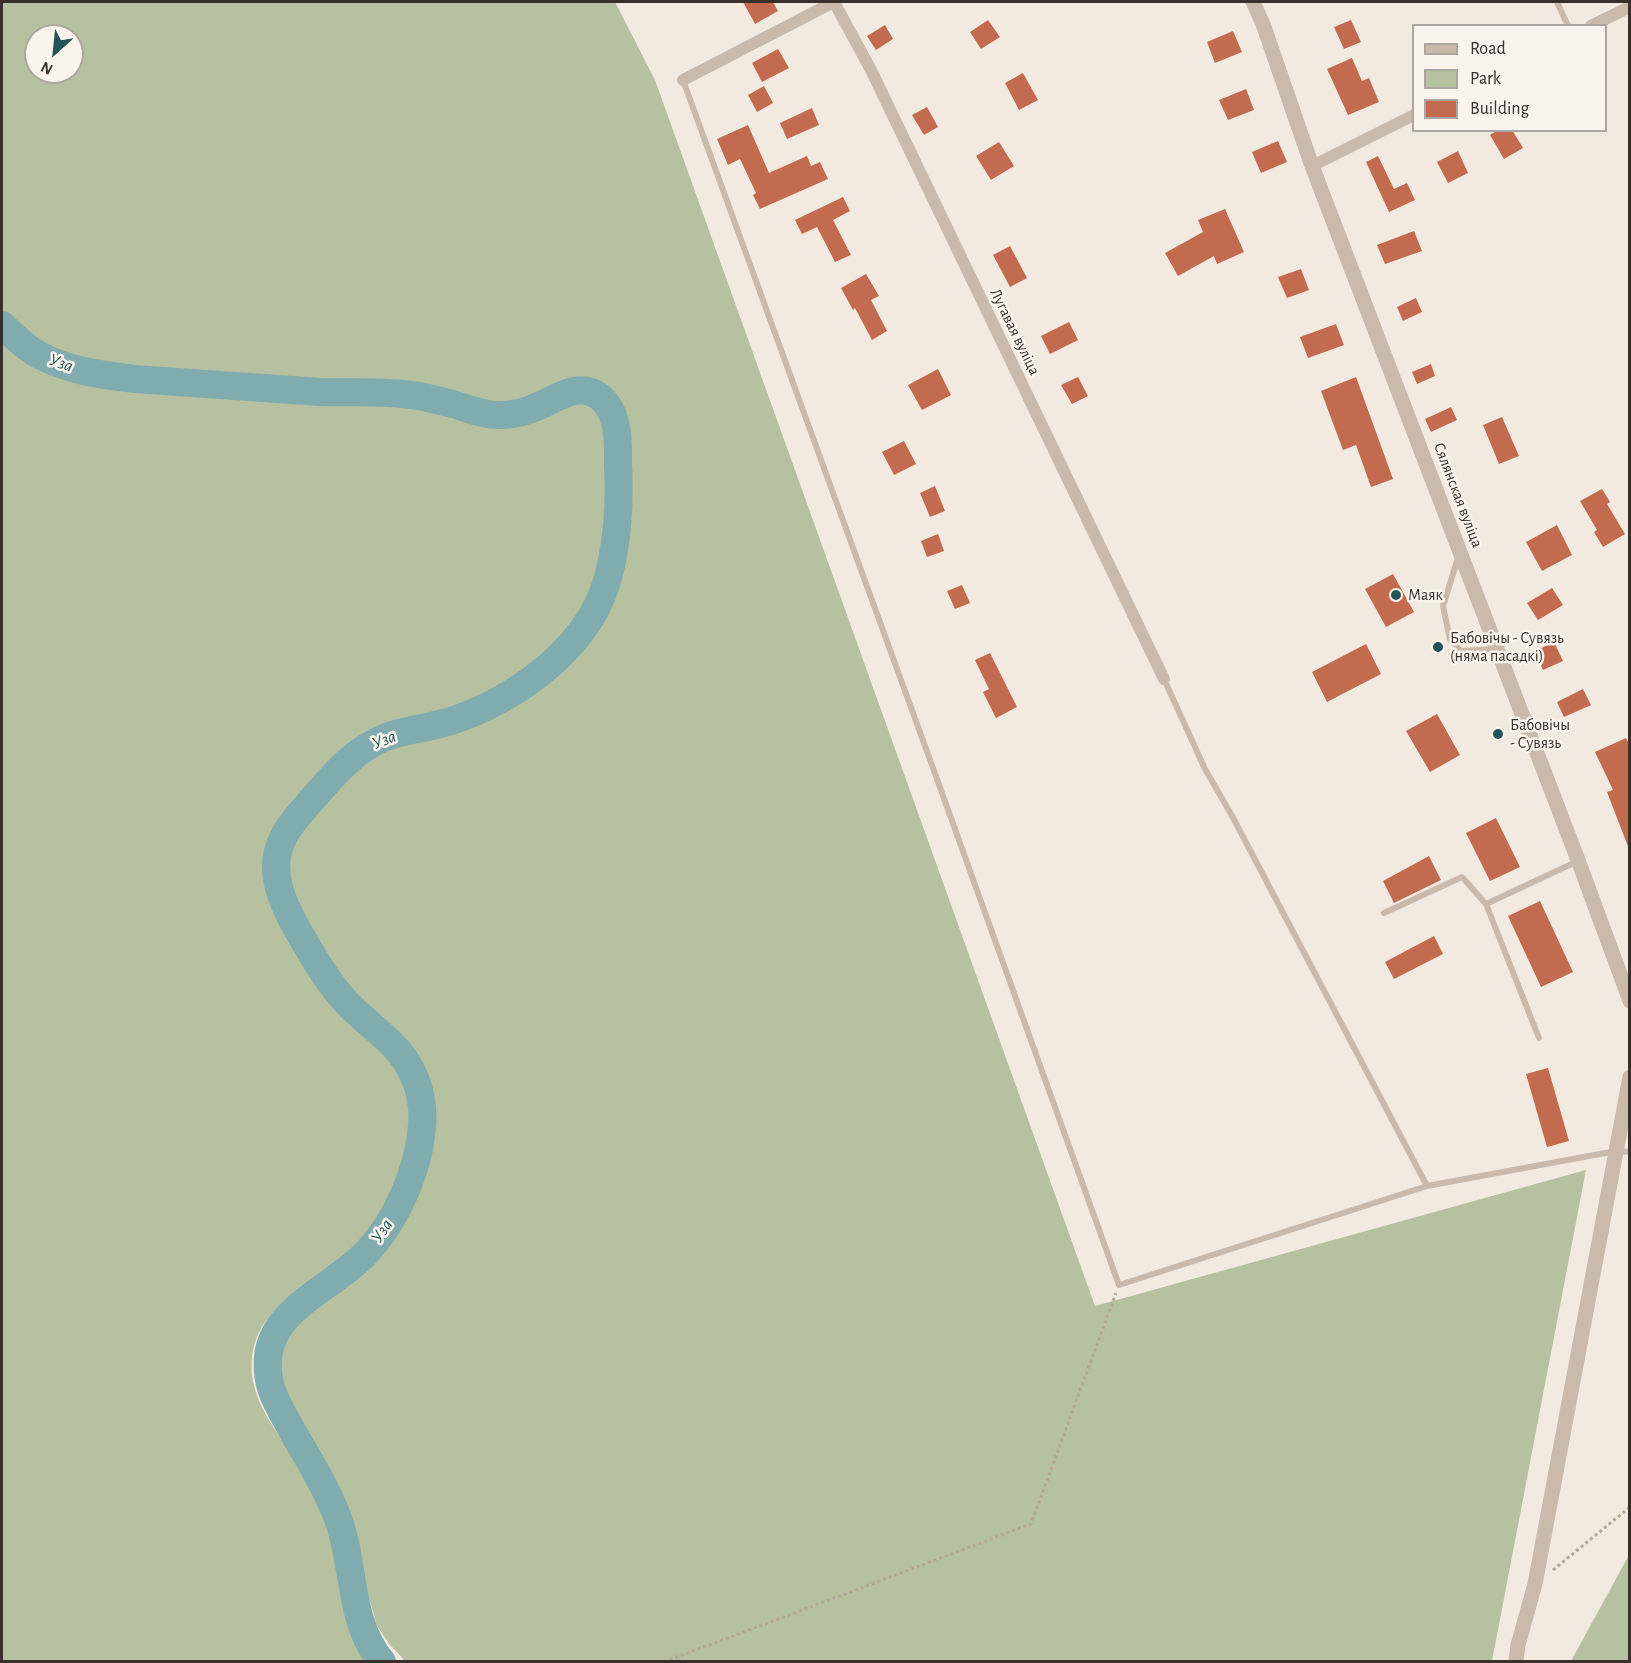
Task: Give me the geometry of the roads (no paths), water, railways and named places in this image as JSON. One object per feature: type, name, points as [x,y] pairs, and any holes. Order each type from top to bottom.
[{"type":"street","points":[[683,80],[830,2]]},
{"type":"street","name":"Лугавая вуліца","points":[[830,2],[871,70],[1164,679]]},
{"type":"street","name":"Сялянская вуліца","points":[[1253,2],[1263,24],[1312,166],[1578,860],[1629,1001]]},
{"type":"street","points":[[1595,24],[1629,7]]},
{"type":"street","points":[[1312,166],[1412,116]]},
{"type":"street","points":[[1516,1662],[1518,1645],[1535,1584],[1623,1151],[1629,1077]]},
{"type":"lane","points":[[1557,2],[1567,24]]},
{"type":"lane","points":[[683,80],[1119,1285],[1427,1186],[1623,1151]]},
{"type":"lane","points":[[1460,552],[1443,606],[1450,639],[1461,651],[1496,649]]},
{"type":"lane","points":[[1164,679],[1205,769],[1231,814],[1427,1186]]},
{"type":"lane","points":[[1486,904],[1578,860]]},
{"type":"lane","points":[[1384,914],[1462,877],[1486,904],[1539,1038]]},
{"type":"waterway","name":"Уза","points":[[2,325],[39,355],[74,369],[110,376],[320,392],[409,395],[497,415],[523,412],[564,394],[585,391],[603,399],[614,419],[618,438],[619,487],[614,549],[599,602],[582,631],[560,656],[534,678],[501,699],[458,718],[386,737],[363,749],[335,774],[299,815],[286,832],[278,850],[276,863],[280,890],[284,904],[297,929],[339,994],[390,1042],[405,1060],[416,1080],[422,1102],[420,1143],[411,1178],[386,1228],[364,1255],[295,1309],[281,1325],[271,1342],[268,1363],[271,1388],[276,1400],[333,1505],[343,1534],[357,1610],[371,1646],[382,1662]]},
{"type":"place","name":"Маяк","points":[[1396,595]]},
{"type":"place","name":"Бабовічы - Сувязь (няма пасадкі)","points":[[1438,647]]},
{"type":"place","name":"Бабовічы - Сувязь","points":[[1498,734]]}]
